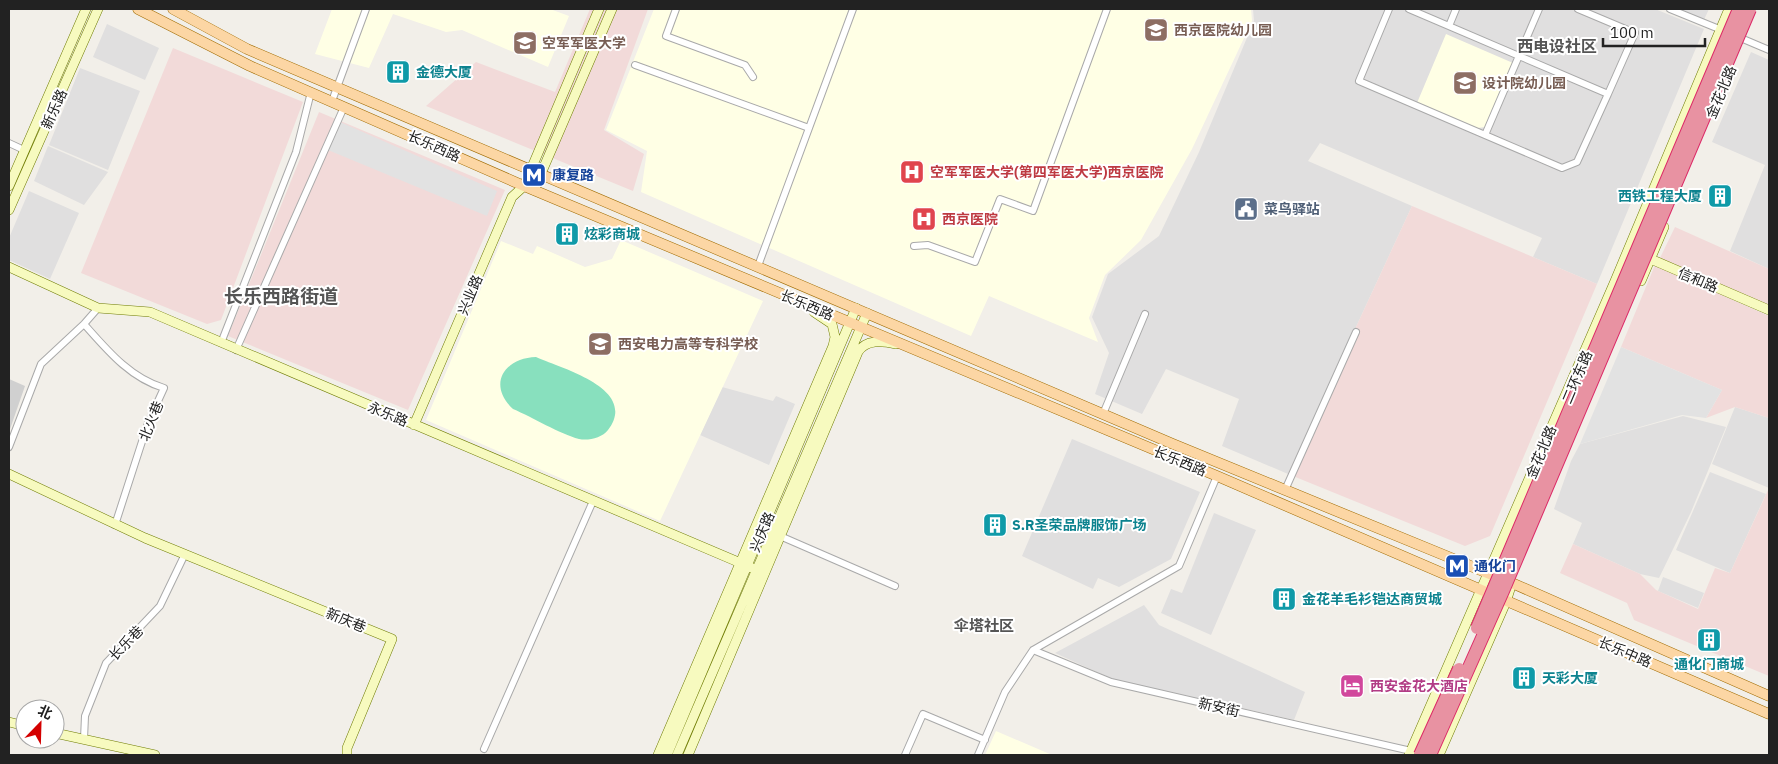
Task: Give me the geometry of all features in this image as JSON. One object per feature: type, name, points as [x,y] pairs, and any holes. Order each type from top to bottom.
[{"type":"highway","name":"二环东路","points":[[1413,754],[1478,626],[1739,9]]},
{"type":"highway","name":"二环东路","points":[[1430,755],[1507,582],[1750,9]]},
{"type":"main road","name":"新乐路","points":[[9,186],[86,9]]},
{"type":"main road","name":"新乐路","points":[[9,210],[98,9]]},
{"type":"main road","name":"长乐西路","points":[[138,9],[250,66],[524,186],[1217,476],[1480,591]]},
{"type":"main road","name":"长乐西路","points":[[173,9],[247,49],[338,86],[1103,414],[1488,574]]},
{"type":"main road","points":[[531,169],[599,9]]},
{"type":"main road","points":[[534,190],[612,9]]},
{"type":"main road","name":"金花北路","points":[[1413,754],[1480,591],[1628,250],[1729,9]]},
{"type":"main road","name":"金花北路","points":[[1439,755],[1506,602],[1512,583],[1756,9]]},
{"type":"main road","name":"兴业路","points":[[414,425],[512,197],[524,186],[531,169]]},
{"type":"main road","name":"信和路","points":[[1628,250],[1769,310]]},
{"type":"main road","name":"永乐路","points":[[9,267],[98,308],[150,312],[752,568]]},
{"type":"main road","points":[[688,755],[752,568],[832,346],[834,330],[825,318],[791,298]]},
{"type":"main road","name":"兴庆路","points":[[677,755],[856,308]]},
{"type":"main road","name":"兴庆路","points":[[667,755],[867,313]]},
{"type":"main road","points":[[658,755],[752,568],[780,536],[858,352],[865,344],[871,342],[907,347]]},
{"type":"main road","points":[[822,372],[835,358]]},
{"type":"main road","points":[[9,474],[115,525],[185,554]]},
{"type":"main road","name":"新庆巷","points":[[185,554],[392,639],[347,748],[347,755]]},
{"type":"main road","name":"长乐中路","points":[[1488,574],[1769,696]]},
{"type":"main road","name":"长乐中路","points":[[1480,591],[1769,714]]},
{"type":"main road","points":[[65,735],[155,755]]},
{"type":"street","points":[[332,101],[366,9]]},
{"type":"street","points":[[676,9],[666,36],[745,65],[753,77]]},
{"type":"street","points":[[758,266],[853,9]]},
{"type":"street","points":[[914,246],[928,244],[975,262],[1000,199],[1033,211],[1107,9]]},
{"type":"street","points":[[1389,9],[1359,81],[1562,168],[1578,162],[1635,33],[1578,9]]},
{"type":"street","points":[[1409,9],[1608,94]]},
{"type":"street","points":[[1448,26],[1456,9]]},
{"type":"street","points":[[1485,135],[1539,9]]},
{"type":"street","points":[[1670,9],[1769,50]]},
{"type":"street","points":[[635,65],[809,128]]},
{"type":"street","points":[[221,343],[296,152],[311,92]]},
{"type":"street","points":[[236,350],[344,107]]},
{"type":"street","points":[[9,143],[24,150]]},
{"type":"street","points":[[9,447],[41,364],[84,324],[98,308]]},
{"type":"street","points":[[1103,414],[1146,314]]},
{"type":"street","name":"北火巷","points":[[84,324],[122,365],[150,384],[164,388],[148,424],[115,525]]},
{"type":"street","points":[[1286,490],[1356,332]]},
{"type":"street","points":[[978,755],[1005,692],[1032,650],[1178,566],[1217,476]]},
{"type":"street","points":[[484,749],[593,501]]},
{"type":"street","points":[[780,536],[895,586]]},
{"type":"street","name":"长乐巷","points":[[84,739],[85,716],[106,663],[160,606],[185,554]]},
{"type":"street","name":"新安街","points":[[1032,650],[1111,682],[1413,754]]},
{"type":"street","points":[[905,755],[923,714],[985,740]]},
{"type":"shaded area","name":"空军军医大学","points":[[332,9],[550,9],[569,16],[548,67],[462,30],[446,32],[393,14],[369,68],[315,54]]},
{"type":"shaded area","points":[[590,9],[648,9],[604,130],[644,154],[633,191],[426,106],[476,62],[555,92]]},
{"type":"shaded area","name":"空军军医大学(第四军医大学)西京医院","points":[[654,9],[1251,9],[1252,21],[1192,149],[1141,240],[1105,275],[1089,318],[1098,342],[989,296],[971,336],[641,192],[647,151],[606,130]]},
{"type":"shaded area","points":[[1253,9],[1655,9],[1704,29],[1597,284],[1533,257],[1542,238],[1320,143],[1308,161],[1412,206],[1288,474],[1222,446],[1239,399],[1166,369],[1142,414],[1095,394],[1109,353],[1092,317],[1108,274],[1159,236],[1199,152],[1254,21]]},
{"type":"shaded area","points":[[1672,9],[1709,9],[1703,22]]},
{"type":"shaded area","points":[[107,24],[159,48],[145,80],[93,57]]},
{"type":"shaded area","name":"设计院幼儿园","points":[[1446,34],[1513,63],[1486,127],[1477,128],[1417,103]]},
{"type":"shaded area","points":[[173,48],[303,102],[221,320],[207,324],[81,273]]},
{"type":"shaded area","points":[[1751,52],[1769,60],[1769,269],[1730,251],[1765,165],[1712,142]]},
{"type":"shaded area","points":[[80,68],[140,91],[108,170],[49,145]]},
{"type":"shaded area","points":[[319,112],[505,190],[408,410],[228,336]]},
{"type":"shaded area","points":[[340,122],[497,191],[487,216],[328,150]]},
{"type":"shaded area","points":[[48,146],[108,172],[84,205],[34,181]]},
{"type":"shaded area","points":[[29,191],[79,213],[50,279],[9,260],[9,238]]},
{"type":"shaded area","points":[[1412,206],[1597,284],[1490,536],[1465,546],[1288,474]]},
{"type":"shaded area","points":[[1675,227],[1769,269],[1769,305],[1660,258]]},
{"type":"shaded area","name":"西安电力高等专科学校","points":[[621,240],[763,301],[660,521],[426,420],[501,241],[533,254],[537,246],[585,267],[612,259]]},
{"type":"shaded area","points":[[1655,265],[1769,316],[1769,418],[1735,407],[1706,418],[1722,390],[1621,347]]},
{"type":"shaded area","points":[[1621,347],[1722,390],[1706,418],[1682,415],[1580,444]]},
{"type":"shaded area","points":[[9,379],[25,386],[9,432]]},
{"type":"shaded area","points":[[722,387],[773,401],[776,396],[795,404],[769,465],[700,435]]},
{"type":"shaded area","points":[[1735,407],[1769,418],[1769,488],[1712,464]]},
{"type":"shaded area","points":[[1683,416],[1726,427],[1691,512],[1659,578],[1640,574],[1573,544],[1582,523],[1554,509],[1571,461],[1580,444]]},
{"type":"shaded area","points":[[1072,439],[1200,492],[1171,559],[1119,587],[1098,578],[1093,589],[1022,556]]},
{"type":"shaded area","points":[[1710,472],[1766,494],[1730,573],[1676,550]]},
{"type":"shaded area","points":[[1769,488],[1769,676],[1634,620],[1627,603],[1560,573],[1573,544],[1640,574],[1656,590],[1698,609],[1715,568],[1730,573]]},
{"type":"shaded area","points":[[1214,513],[1256,530],[1211,635],[1161,613],[1171,589],[1182,593]]},
{"type":"shaded area","points":[[1663,577],[1704,593],[1698,608],[1658,591]]},
{"type":"shaded area","points":[[1144,605],[1159,625],[1305,692],[1294,720],[1112,679],[1055,653]]},
{"type":"shaded area","points":[[996,731],[1052,755],[985,755]]},
{"type":"green space","points":[[536,357],[579,375],[606,392],[614,403],[615,416],[605,433],[595,438],[579,439],[513,409],[505,400],[501,391],[500,382],[503,374],[515,362]]},
{"type":"place","name":"西京医院幼儿园","points":[[1156,30]]},
{"type":"place","name":"空军军医大学","points":[[525,43]]},
{"type":"place","name":"金德大厦","points":[[398,72]]},
{"type":"place","name":"设计院幼儿园","points":[[1465,83]]},
{"type":"place","name":"空军军医大学(第四军医大学)西京医院","points":[[912,172]]},
{"type":"place","name":"康复路","points":[[534,175]]},
{"type":"place","name":"西铁工程大厦","points":[[1720,196]]},
{"type":"place","name":"菜鸟驿站","points":[[1246,209]]},
{"type":"place","name":"西京医院","points":[[924,219]]},
{"type":"place","name":"炫彩商城","points":[[567,234]]},
{"type":"place","name":"西安电力高等专科学校","points":[[600,344]]},
{"type":"place","name":"S.R圣荣品牌服饰广场","points":[[995,525]]},
{"type":"place","name":"通化门","points":[[1457,566]]},
{"type":"place","name":"金花羊毛衫铠达商贸城","points":[[1284,599]]},
{"type":"place","name":"通化门商城","points":[[1709,640]]},
{"type":"place","name":"天彩大厦","points":[[1524,678]]},
{"type":"place","name":"西安金花大酒店","points":[[1352,686]]},
{"type":"district","name":"西电设社区","points":[[1557,46]]},
{"type":"district","name":"长乐西路街道","points":[[281,296]]},
{"type":"district","name":"伞塔社区","points":[[984,625]]}]
